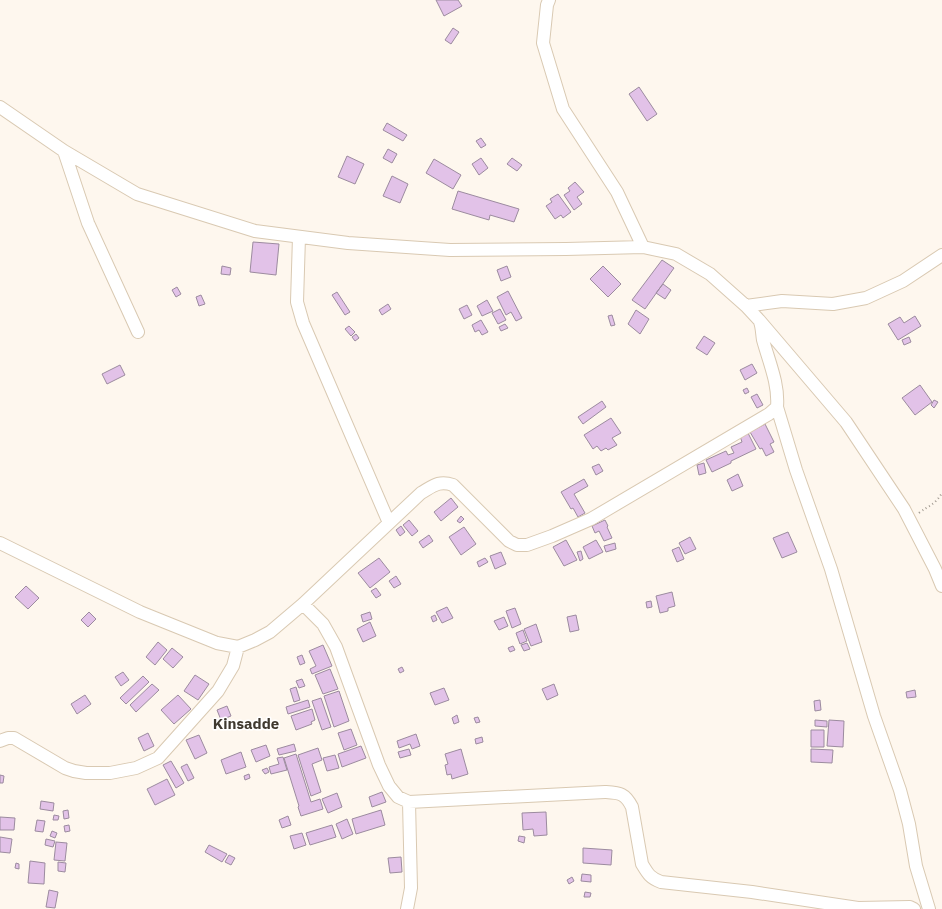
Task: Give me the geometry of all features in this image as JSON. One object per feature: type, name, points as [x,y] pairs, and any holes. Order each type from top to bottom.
[{"type":"street","points":[[549,0],[547,4],[543,43],[563,109],[617,192],[643,246]]},
{"type":"street","points":[[0,107],[64,151],[137,194],[255,231],[348,243],[450,250],[566,249],[643,246],[676,254],[710,274],[746,306],[846,422],[904,509],[935,569],[942,586]]},
{"type":"street","points":[[64,151],[88,223],[138,332]]},
{"type":"street","points":[[299,237],[297,302],[303,323],[389,523]]},
{"type":"street","points":[[746,306],[782,300],[833,304],[866,298],[903,281],[942,255]]},
{"type":"street","points":[[759,320],[775,381],[778,396],[777,407],[796,470],[831,569],[874,716],[900,790],[909,824],[916,866],[930,909]]},
{"type":"street","points":[[0,543],[140,612],[217,643],[238,647],[270,632],[303,604],[421,493],[433,485],[444,482],[452,485],[510,541],[517,545],[527,545],[591,519],[769,414],[777,407]]},
{"type":"street","points":[[303,604],[323,624],[336,647],[378,765],[389,786],[398,797],[409,802],[605,792],[620,793],[628,800],[632,807],[642,864],[653,879],[661,882],[752,892],[858,908],[910,907],[914,909]]},
{"type":"street","points":[[0,741],[8,738],[14,738],[65,768],[86,774],[110,773],[136,768],[158,758],[218,691],[233,666],[238,647]]},
{"type":"street","points":[[407,909],[411,888],[409,802]]},
{"type":"path","points":[[910,520],[924,509],[931,506],[938,500],[942,493]]},
{"type":"building","points":[[436,0],[458,0],[462,6],[444,16]]},
{"type":"building","points":[[453,28],[459,32],[451,44],[445,40]]},
{"type":"building","points":[[639,87],[657,114],[647,121],[629,94]]},
{"type":"building","points":[[387,123],[407,135],[403,141],[383,130]]},
{"type":"building","points":[[481,138],[486,145],[481,148],[476,141]]},
{"type":"building","points":[[388,149],[397,154],[392,163],[383,158]]},
{"type":"building","points":[[347,156],[364,164],[355,184],[338,177]]},
{"type":"building","points":[[481,158],[488,168],[479,175],[472,164]]},
{"type":"building","points":[[512,158],[522,165],[517,171],[507,164]]},
{"type":"building","points":[[434,159],[461,175],[453,189],[426,173]]},
{"type":"building","points":[[392,176],[408,184],[400,203],[383,196]]},
{"type":"building","points":[[575,182],[584,192],[577,197],[582,204],[574,210],[564,195],[570,191],[568,188]]},
{"type":"building","points":[[458,191],[519,209],[514,222],[490,215],[489,220],[452,209]]},
{"type":"building","points":[[558,194],[571,212],[563,218],[561,215],[555,219],[546,206],[552,202],[550,199]]},
{"type":"building","points":[[253,242],[279,244],[276,275],[250,272]]},
{"type":"building","points":[[662,260],[674,268],[645,309],[632,300]]},
{"type":"building","points":[[222,266],[231,268],[230,275],[221,274]]},
{"type":"building","points":[[507,266],[511,277],[501,281],[497,270]]},
{"type":"building","points":[[603,266],[621,284],[608,297],[590,279]]},
{"type":"building","points":[[663,284],[671,290],[665,299],[656,293]]},
{"type":"building","points":[[177,287],[181,294],[176,297],[172,290]]},
{"type":"building","points":[[508,291],[522,318],[516,321],[511,312],[506,315],[497,297]]},
{"type":"building","points":[[337,292],[350,312],[345,315],[332,295]]},
{"type":"building","points":[[201,295],[205,304],[199,306],[196,297]]},
{"type":"building","points":[[487,300],[493,311],[482,316],[477,306]]},
{"type":"building","points":[[388,304],[391,309],[382,315],[379,310]]},
{"type":"building","points":[[467,305],[472,315],[464,319],[459,309]]},
{"type":"building","points":[[500,309],[506,320],[498,324],[492,313]]},
{"type":"building","points":[[636,310],[649,319],[640,334],[628,324]]},
{"type":"building","points":[[612,315],[615,325],[611,326],[608,316]]},
{"type":"building","points":[[915,316],[921,326],[898,340],[888,324],[900,317],[904,323]]},
{"type":"building","points":[[481,320],[488,332],[482,335],[479,330],[475,332],[472,325]]},
{"type":"building","points":[[505,324],[508,328],[501,331],[499,327]]},
{"type":"building","points":[[349,326],[355,332],[351,336],[345,329]]},
{"type":"building","points":[[356,334],[359,338],[355,341],[352,337]]},
{"type":"building","points":[[704,336],[715,343],[707,355],[696,348]]},
{"type":"building","points":[[909,337],[911,342],[904,345],[902,340]]},
{"type":"building","points":[[752,364],[757,373],[745,380],[740,370]]},
{"type":"building","points":[[120,365],[125,375],[107,384],[102,374]]},
{"type":"building","points":[[920,385],[932,402],[915,415],[902,398]]},
{"type":"building","points":[[747,388],[749,392],[745,394],[743,390]]},
{"type":"building","points":[[757,394],[763,405],[757,408],[751,397]]},
{"type":"building","points":[[934,400],[938,402],[934,408],[931,405]]},
{"type":"building","points":[[602,401],[606,407],[583,424],[578,417]]},
{"type":"building","points":[[611,418],[621,433],[612,438],[617,445],[608,450],[606,448],[601,451],[597,446],[593,449],[584,435]]},
{"type":"building","points":[[765,424],[774,442],[770,444],[774,452],[766,456],[750,432]]},
{"type":"building","points":[[748,433],[756,449],[712,472],[706,460],[726,451],[728,455],[734,453],[731,447],[742,442],[740,436]]},
{"type":"building","points":[[704,463],[706,473],[699,475],[697,465]]},
{"type":"building","points":[[599,464],[603,471],[596,475],[592,467]]},
{"type":"building","points":[[738,474],[743,486],[732,491],[727,480]]},
{"type":"building","points":[[584,479],[588,486],[574,494],[585,513],[578,517],[573,508],[571,509],[561,492]]},
{"type":"building","points":[[451,498],[458,507],[441,521],[434,512]]},
{"type":"building","points":[[461,516],[464,519],[460,523],[457,521]]},
{"type":"building","points":[[409,520],[418,531],[412,536],[403,525]]},
{"type":"building","points":[[605,520],[612,538],[604,541],[599,531],[595,533],[592,526]]},
{"type":"building","points":[[401,526],[405,532],[400,536],[396,530]]},
{"type":"building","points":[[464,527],[476,544],[461,555],[449,537]]},
{"type":"building","points":[[788,532],[797,552],[782,558],[773,538]]},
{"type":"building","points":[[429,535],[433,541],[423,548],[419,542]]},
{"type":"building","points":[[690,537],[696,549],[685,554],[679,543]]},
{"type":"building","points":[[566,540],[577,560],[564,566],[553,547]]},
{"type":"building","points":[[596,540],[603,552],[589,559],[583,547]]},
{"type":"building","points":[[615,543],[616,549],[606,552],[604,546]]},
{"type":"building","points":[[679,547],[684,559],[677,562],[672,550]]},
{"type":"building","points":[[581,551],[583,559],[580,561],[577,552]]},
{"type":"building","points":[[501,552],[506,564],[495,569],[490,556]]},
{"type":"building","points":[[379,558],[390,572],[370,588],[358,573]]},
{"type":"building","points":[[485,558],[488,562],[479,567],[477,562]]},
{"type":"building","points":[[396,576],[401,584],[394,588],[389,581]]},
{"type":"building","points":[[26,586],[39,598],[28,609],[15,597]]},
{"type":"building","points":[[376,588],[381,595],[376,598],[371,591]]},
{"type":"building","points":[[672,592],[675,606],[668,608],[668,611],[660,613],[656,596]]},
{"type":"building","points":[[651,601],[652,607],[647,608],[646,602]]},
{"type":"building","points":[[447,607],[453,618],[442,623],[436,612]]},
{"type":"building","points":[[515,608],[521,624],[512,628],[506,611]]},
{"type":"building","points":[[89,612],[96,619],[88,627],[81,620]]},
{"type":"building","points":[[370,612],[372,619],[363,622],[361,615]]},
{"type":"building","points":[[435,615],[437,620],[433,622],[431,617]]},
{"type":"building","points":[[576,615],[579,630],[570,632],[567,617]]},
{"type":"building","points":[[504,617],[508,626],[499,630],[494,621]]},
{"type":"building","points":[[370,622],[376,636],[363,642],[357,629]]},
{"type":"building","points":[[536,624],[542,642],[531,646],[524,629]]},
{"type":"building","points":[[523,630],[527,641],[520,644],[516,633]]},
{"type":"building","points":[[158,642],[167,650],[155,665],[146,657]]},
{"type":"building","points":[[527,643],[530,649],[524,651],[521,645]]},
{"type":"building","points":[[323,645],[332,666],[312,674],[310,669],[316,666],[309,651]]},
{"type":"building","points":[[513,646],[515,650],[510,652],[508,648]]},
{"type":"building","points":[[172,648],[183,657],[173,668],[163,659]]},
{"type":"building","points":[[302,655],[305,663],[300,665],[297,657]]},
{"type":"building","points":[[402,667],[404,671],[400,673],[398,669]]},
{"type":"building","points":[[330,669],[338,689],[323,694],[315,675]]},
{"type":"building","points":[[123,672],[129,680],[121,686],[115,677]]},
{"type":"building","points":[[195,675],[209,684],[198,700],[184,691]]},
{"type":"building","points":[[143,676],[149,682],[126,704],[120,698]]},
{"type":"building","points":[[302,679],[305,686],[299,688],[296,681]]},
{"type":"building","points":[[152,684],[159,690],[136,712],[130,705]]},
{"type":"building","points":[[554,684],[558,695],[547,700],[542,689]]},
{"type":"building","points":[[296,687],[300,700],[294,702],[290,689]]},
{"type":"building","points":[[444,688],[449,700],[435,705],[430,693]]},
{"type":"building","points":[[915,690],[916,697],[907,698],[906,692]]},
{"type":"building","points":[[339,691],[349,721],[334,727],[324,696]]},
{"type":"building","points":[[85,695],[91,704],[77,714],[71,704]]},
{"type":"building","points":[[178,695],[191,709],[174,724],[161,710]]},
{"type":"building","points":[[321,698],[331,727],[322,730],[312,701]]},
{"type":"building","points":[[308,700],[310,707],[288,714],[286,707]]},
{"type":"building","points":[[820,700],[821,710],[815,711],[814,701]]},
{"type":"building","points":[[227,706],[231,716],[221,720],[217,710]]},
{"type":"building","points":[[312,709],[315,720],[311,722],[312,724],[296,730],[291,716]]},
{"type":"building","points":[[457,715],[459,722],[454,724],[452,718]]},
{"type":"building","points":[[478,717],[480,722],[476,723],[474,718]]},
{"type":"building","points":[[815,720],[827,721],[827,727],[815,726]]},
{"type":"building","points":[[829,720],[844,721],[843,747],[827,746]]},
{"type":"building","points":[[351,729],[357,745],[344,750],[338,733]]},
{"type":"building","points":[[811,730],[824,730],[824,747],[811,747]]},
{"type":"building","points":[[148,733],[154,746],[144,751],[138,738]]},
{"type":"building","points":[[416,734],[420,746],[412,749],[410,744],[399,748],[397,741]]},
{"type":"building","points":[[199,735],[207,753],[195,759],[186,740]]},
{"type":"building","points":[[482,737],[483,742],[476,744],[475,739]]},
{"type":"building","points":[[294,744],[296,751],[279,755],[277,749]]},
{"type":"building","points":[[266,745],[270,756],[256,762],[251,750]]},
{"type":"building","points":[[361,746],[366,758],[342,767],[338,754]]},
{"type":"building","points":[[318,748],[322,760],[312,764],[321,792],[311,796],[298,755]]},
{"type":"building","points":[[409,749],[411,755],[400,758],[398,752]]},
{"type":"building","points":[[461,749],[468,774],[452,779],[451,774],[447,775],[445,765],[448,764],[445,754]]},
{"type":"building","points":[[811,749],[833,750],[832,763],[811,762]]},
{"type":"building","points":[[241,752],[246,767],[226,774],[221,760]]},
{"type":"building","points":[[296,754],[311,802],[320,799],[323,809],[301,816],[284,758]]},
{"type":"building","points":[[335,755],[339,768],[327,771],[323,758]]},
{"type":"building","points":[[283,757],[287,770],[271,774],[269,767],[279,764],[277,758]]},
{"type":"building","points":[[171,761],[184,783],[176,788],[163,765]]},
{"type":"building","points":[[187,764],[194,778],[188,781],[181,767]]},
{"type":"building","points":[[267,768],[269,772],[265,774],[262,770]]},
{"type":"building","points":[[249,774],[250,778],[245,780],[244,776]]},
{"type":"building","points":[[0,775],[4,776],[3,783],[0,783]]},
{"type":"building","points":[[167,779],[175,795],[155,805],[147,789]]},
{"type":"building","points":[[382,792],[386,802],[372,807],[369,797]]},
{"type":"building","points":[[337,793],[342,807],[328,813],[322,799]]},
{"type":"building","points":[[41,801],[54,803],[53,811],[40,809]]},
{"type":"building","points":[[68,810],[69,818],[64,819],[63,811]]},
{"type":"building","points":[[381,810],[385,825],[356,834],[352,819]]},
{"type":"building","points":[[546,812],[547,835],[534,836],[533,829],[523,830],[522,813]]},
{"type":"building","points":[[54,815],[59,816],[58,820],[53,820]]},
{"type":"building","points":[[288,816],[291,825],[282,828],[279,820]]},
{"type":"building","points":[[0,817],[15,818],[14,830],[0,830]]},
{"type":"building","points":[[347,819],[353,834],[342,839],[336,824]]},
{"type":"building","points":[[37,820],[45,821],[43,832],[35,831]]},
{"type":"building","points":[[69,825],[70,831],[65,832],[64,826]]},
{"type":"building","points":[[332,825],[336,837],[310,845],[306,833]]},
{"type":"building","points":[[52,831],[57,833],[55,838],[50,836]]},
{"type":"building","points":[[302,833],[306,845],[294,849],[290,836]]},
{"type":"building","points":[[519,836],[525,837],[524,843],[518,841]]},
{"type":"building","points":[[0,837],[12,839],[10,853],[0,852]]},
{"type":"building","points":[[46,839],[55,841],[53,847],[45,845]]},
{"type":"building","points":[[56,842],[67,843],[65,861],[54,860]]},
{"type":"building","points":[[209,845],[227,854],[222,862],[205,852]]},
{"type":"building","points":[[583,848],[612,850],[611,865],[583,863]]},
{"type":"building","points":[[229,855],[235,858],[231,865],[225,862]]},
{"type":"building","points":[[401,857],[402,872],[390,873],[388,858]]},
{"type":"building","points":[[30,861],[45,863],[44,884],[28,883]]},
{"type":"building","points":[[58,862],[66,863],[65,872],[58,871]]},
{"type":"building","points":[[16,863],[19,864],[19,869],[15,868]]},
{"type":"building","points":[[582,874],[591,875],[591,882],[581,881]]},
{"type":"building","points":[[572,877],[574,881],[569,884],[567,880]]},
{"type":"building","points":[[49,890],[58,892],[55,908],[46,907]]},
{"type":"building","points":[[585,892],[591,893],[590,897],[584,897]]},
{"type":"district","name":"Kinsadde","points":[[246,723]]}]
